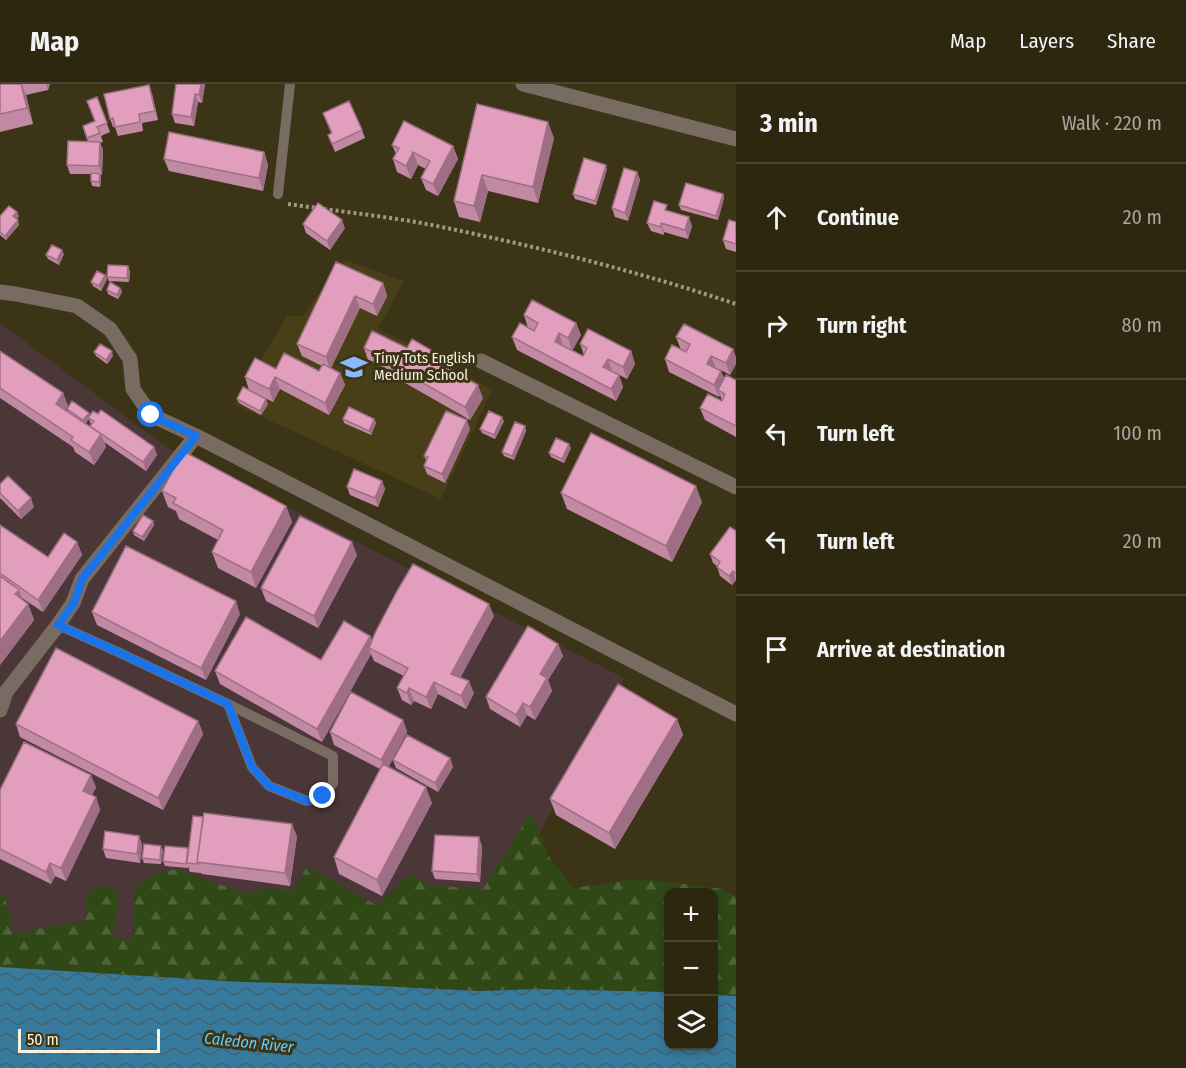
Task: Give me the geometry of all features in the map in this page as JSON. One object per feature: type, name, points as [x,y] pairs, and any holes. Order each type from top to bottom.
[{"type":"street","points":[[523,84],[736,139]]},
{"type":"street","points":[[0,292],[77,306],[110,329],[130,359],[133,389],[151,415],[736,714]]},
{"type":"street","points":[[482,361],[736,487]]},
{"type":"street","points":[[0,710],[6,692],[74,603],[82,579],[196,436]]},
{"type":"lane","points":[[278,194],[290,84]]},
{"type":"lane","points":[[58,625],[228,704],[333,756],[333,783],[323,796],[307,801],[269,786],[252,767],[228,704]]},
{"type":"path","points":[[278,194],[280,200],[288,204],[430,225],[576,258],[681,286],[736,304]]},
{"type":"shaded area","name":"Tiny Tots English Medium School","points":[[345,260],[404,281],[378,329],[410,344],[492,390],[441,499],[234,404],[287,316],[302,316]]},
{"type":"shaded area","points":[[0,323],[168,448],[624,678],[498,909],[168,941],[0,939]]},
{"type":"green space","points":[[531,812],[549,857],[573,888],[640,879],[718,888],[664,888],[664,992],[537,989],[478,991],[242,982],[0,967],[0,896],[4,894],[13,933],[85,921],[86,897],[101,885],[120,891],[112,937],[132,940],[135,887],[155,874],[171,870],[178,870],[247,894],[269,888],[294,890],[307,866],[378,906],[409,874],[431,885],[483,889]]},
{"type":"green space","points":[[718,888],[736,896],[736,996],[718,995]]},
{"type":"water","name":"Caledon River","points":[[0,967],[242,982],[478,991],[537,989],[664,992],[664,1050],[718,1050],[718,995],[736,996],[736,1068],[0,1068]]},
{"type":"building","points":[[0,84],[21,84],[27,108],[0,114]]},
{"type":"building","points":[[176,84],[201,84],[199,95],[195,94],[191,117],[172,114]]},
{"type":"building","points":[[149,85],[155,111],[139,114],[140,122],[115,127],[113,118],[110,119],[104,94]]},
{"type":"building","points":[[97,97],[107,123],[97,127],[100,133],[87,138],[83,126],[95,121],[87,101]]},
{"type":"building","points":[[349,101],[362,130],[332,144],[328,135],[332,133],[323,113]]},
{"type":"building","points":[[477,104],[548,122],[533,187],[482,175],[474,206],[454,201]]},
{"type":"building","points":[[404,121],[453,146],[433,184],[421,178],[430,161],[413,152],[406,166],[393,159],[399,148],[392,145]]},
{"type":"building","points":[[169,132],[264,152],[259,178],[164,159]]},
{"type":"building","points":[[68,141],[100,142],[99,166],[67,165]]},
{"type":"building","points":[[584,158],[606,165],[595,201],[573,194]]},
{"type":"building","points":[[624,168],[637,172],[625,213],[612,208]]},
{"type":"building","points":[[91,173],[100,174],[99,182],[91,181]]},
{"type":"building","points":[[686,183],[723,194],[716,216],[679,205]]},
{"type":"building","points":[[654,201],[667,205],[665,210],[689,217],[685,230],[661,223],[661,227],[647,223]]},
{"type":"building","points":[[318,203],[342,220],[327,241],[303,224]]},
{"type":"building","points":[[9,206],[17,212],[13,216],[18,220],[5,236],[0,232],[0,216]]},
{"type":"building","points":[[729,220],[736,222],[736,244],[723,240]]},
{"type":"building","points":[[52,245],[62,250],[57,260],[46,255]]},
{"type":"building","points":[[336,262],[383,283],[373,304],[355,296],[326,357],[297,344]]},
{"type":"building","points":[[108,265],[128,266],[127,278],[107,277]]},
{"type":"building","points":[[97,271],[105,275],[99,286],[91,282]]},
{"type":"building","points":[[110,282],[120,288],[117,295],[107,290]]},
{"type":"building","points":[[532,300],[576,323],[568,338],[559,333],[555,342],[583,356],[587,348],[580,344],[588,329],[631,351],[623,367],[608,359],[603,367],[619,375],[611,389],[512,337],[520,323],[534,331],[538,323],[524,315]]},
{"type":"building","points":[[684,324],[733,349],[726,363],[711,356],[707,364],[721,371],[714,385],[665,359],[672,345],[686,352],[690,344],[676,337]]},
{"type":"building","points":[[372,331],[407,348],[412,339],[436,353],[432,359],[478,385],[465,407],[395,367],[397,364],[364,348]]},
{"type":"building","points":[[100,344],[112,351],[106,360],[94,352]]},
{"type":"building","points":[[0,351],[63,393],[56,404],[101,434],[89,452],[71,440],[73,437],[0,388]]},
{"type":"building","points":[[284,353],[319,371],[323,364],[340,373],[325,403],[275,377],[269,389],[245,377],[255,358],[276,369]]},
{"type":"building","points":[[726,375],[736,380],[736,426],[700,408],[708,394],[722,401],[725,394],[718,390]]},
{"type":"building","points":[[243,387],[266,399],[260,411],[237,399]]},
{"type":"building","points":[[72,401],[89,413],[83,420],[67,409]]},
{"type":"building","points":[[349,407],[374,419],[369,431],[343,419]]},
{"type":"building","points":[[101,410],[154,447],[143,462],[90,426],[94,421],[88,418],[93,411],[98,414]]},
{"type":"building","points":[[446,411],[467,420],[442,474],[424,466],[428,457],[424,456]]},
{"type":"building","points":[[489,411],[502,417],[494,435],[480,429]]},
{"type":"building","points":[[515,422],[525,426],[512,456],[502,452]]},
{"type":"building","points":[[591,433],[696,486],[666,546],[561,493]]},
{"type":"building","points":[[556,438],[569,444],[562,459],[549,453]]},
{"type":"building","points":[[183,451],[286,506],[251,572],[212,552],[223,530],[173,503],[176,498],[162,491]]},
{"type":"building","points":[[354,469],[382,481],[375,498],[347,487]]},
{"type":"building","points":[[8,476],[31,498],[18,511],[0,493],[0,484]]},
{"type":"building","points":[[143,515],[153,521],[142,537],[133,531]]},
{"type":"building","points":[[300,516],[352,542],[314,616],[261,588]]},
{"type":"building","points":[[0,525],[48,557],[64,533],[77,542],[38,600],[0,573]]},
{"type":"building","points":[[730,527],[736,531],[736,574],[733,571],[729,576],[717,567],[720,562],[710,554]]},
{"type":"building","points":[[126,546],[236,601],[201,668],[92,612]]},
{"type":"building","points":[[413,564],[489,604],[451,674],[469,681],[461,696],[434,682],[426,697],[409,688],[407,693],[397,688],[408,668],[369,648]]},
{"type":"building","points":[[0,576],[19,590],[15,594],[28,604],[0,641]]},
{"type":"building","points":[[246,617],[321,660],[344,621],[370,636],[317,729],[215,671]]},
{"type":"building","points":[[528,626],[558,644],[540,674],[547,678],[530,707],[523,703],[516,715],[486,697]]},
{"type":"building","points":[[56,648],[198,721],[158,798],[16,724]]},
{"type":"building","points":[[618,684],[677,719],[609,833],[550,799]]},
{"type":"building","points":[[351,692],[403,720],[381,760],[330,732]]},
{"type":"building","points":[[407,735],[450,758],[435,783],[393,760]]},
{"type":"building","points":[[24,742],[91,775],[83,791],[96,797],[61,868],[50,863],[46,872],[0,849],[0,790]]},
{"type":"building","points":[[383,764],[426,787],[377,880],[334,857]]},
{"type":"building","points":[[204,813],[292,824],[285,873],[197,862]]},
{"type":"building","points":[[193,816],[203,817],[198,864],[187,863]]},
{"type":"building","points":[[105,831],[139,836],[137,854],[103,849]]},
{"type":"building","points":[[435,835],[479,837],[477,874],[432,871]]},
{"type":"building","points":[[144,844],[161,846],[160,860],[142,858]]},
{"type":"building","points":[[165,846],[188,848],[186,864],[163,861]]},
{"type":"place","name":"Tiny Tots English Medium School","points":[[354,367]]},
{"type":"route","points":[[151,415],[196,436],[82,579],[74,603],[58,625],[228,704],[252,767],[269,786],[307,801],[323,796]]}]
